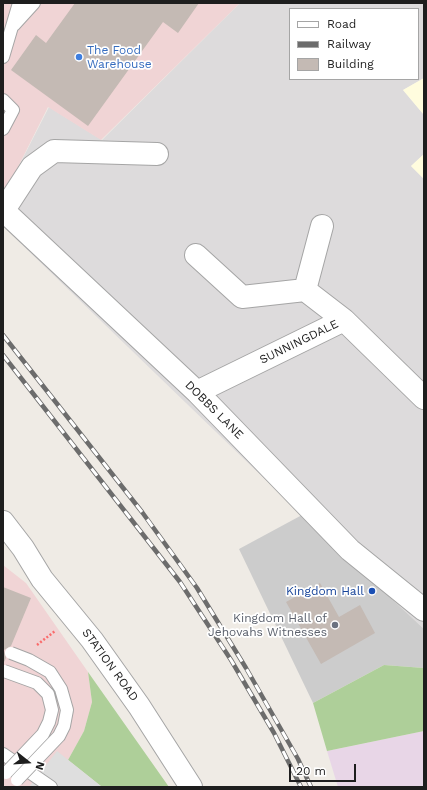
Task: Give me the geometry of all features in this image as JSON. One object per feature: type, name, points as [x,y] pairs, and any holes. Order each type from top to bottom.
[{"type":"street","points":[[3,210],[32,168],[54,151],[157,154]]},
{"type":"street","name":"DOBBS LANE","points":[[3,210],[197,392],[350,550],[424,610]]},
{"type":"street","points":[[304,290],[322,226]]},
{"type":"street","points":[[196,254],[242,296],[304,290],[344,320]]},
{"type":"street","name":"SUNNINGDALE","points":[[197,392],[344,320],[424,398]]},
{"type":"street","name":"STATION ROAD","points":[[3,522],[23,548],[42,579],[92,640],[140,706],[191,787]]},
{"type":"street","name":"STATION ROAD","points":[[3,536],[23,548]]},
{"type":"lane","points":[[3,57],[19,3]]},
{"type":"lane","points":[[13,26],[34,3]]},
{"type":"lane","points":[[3,100],[13,110],[3,129]]},
{"type":"lane","points":[[7,652],[29,660],[50,672],[61,688],[67,710],[64,726],[59,736],[17,780]]},
{"type":"lane","points":[[4,671],[37,683],[48,694],[52,710],[49,722],[43,734],[6,773]]},
{"type":"lane","points":[[3,754],[51,787]]},
{"type":"path","points":[[30,644],[37,646],[54,631],[92,640]]},
{"type":"shaded area","points":[[3,3],[240,3],[101,140],[48,107],[3,197]]},
{"type":"shaded area","points":[[240,3],[424,3],[424,78],[403,90],[424,115],[424,154],[411,166],[424,179],[424,629],[302,515],[12,235],[3,197],[49,107],[102,140]]},
{"type":"shaded area","points":[[424,78],[424,115],[403,90]]},
{"type":"shaded area","points":[[424,154],[424,179],[411,166]]},
{"type":"shaded area","points":[[302,515],[424,629],[424,668],[384,665],[313,703],[239,549]]},
{"type":"shaded area","points":[[3,565],[26,583],[88,672],[92,702],[84,731],[68,760],[102,787],[3,787]]},
{"type":"shaded area","points":[[424,731],[424,787],[338,787],[327,751]]},
{"type":"shaded area","points":[[57,751],[102,787],[29,787]]},
{"type":"green space","points":[[384,665],[424,668],[424,731],[327,751],[313,703]]},
{"type":"green space","points":[[88,672],[169,787],[102,787],[68,760],[84,731],[92,702]]},
{"type":"building","name":"The Food Warehouse","points":[[75,3],[199,3],[178,33],[163,22],[88,126],[11,70],[36,35],[46,43]]},
{"type":"building","name":"Kingdom Hall of Jehovahs Witnesses","points":[[320,583],[339,617],[360,605],[375,633],[321,664],[286,602]]},
{"type":"building","points":[[3,587],[31,598],[11,646],[4,650],[6,658],[3,664]]},
{"type":"railway","points":[[3,335],[142,512],[197,588],[246,668],[298,759],[311,787]]},
{"type":"railway","points":[[3,355],[180,582],[231,660],[274,733],[301,787]]},
{"type":"place","name":"The Food Warehouse","points":[[79,57]]},
{"type":"place","name":"Kingdom Hall","points":[[372,591]]},
{"type":"place","name":"Kingdom Hall of Jehovahs Witnesses","points":[[335,625]]}]
